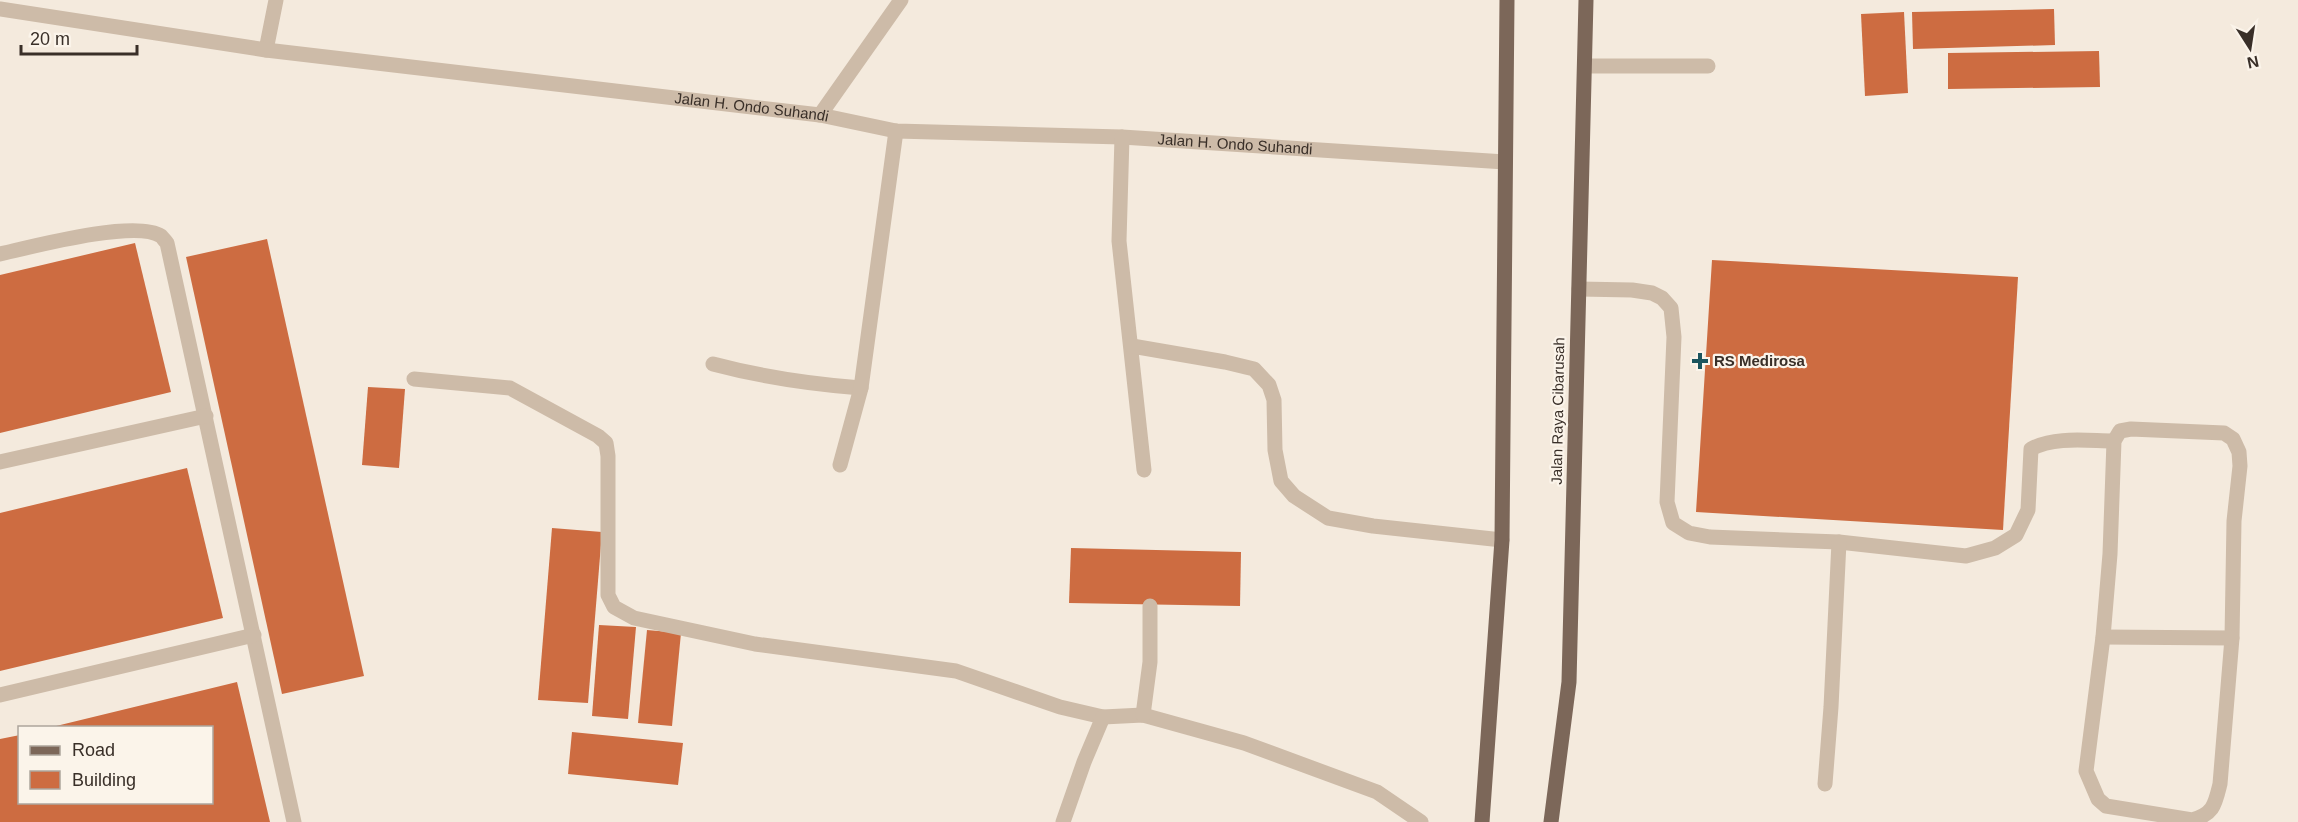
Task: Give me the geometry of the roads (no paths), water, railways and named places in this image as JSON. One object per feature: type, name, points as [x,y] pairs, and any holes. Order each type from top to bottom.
[{"type":"main road","points":[[1482,822],[1502,540],[1507,0]]},
{"type":"main road","name":"Jalan Raya Cibarusah","points":[[1551,822],[1569,682],[1586,0]]},
{"type":"street","points":[[266,50],[276,0]]},
{"type":"street","points":[[820,115],[901,0]]},
{"type":"street","name":"Jalan H. Ondo Suhandi","points":[[0,9],[17,6],[266,50],[820,115],[896,130],[1122,136],[1505,162]]},
{"type":"street","points":[[1585,66],[1708,66]]},
{"type":"street","points":[[840,465],[861,388],[896,130]]},
{"type":"street","points":[[1122,136],[1119,241],[1144,470]]},
{"type":"street","points":[[0,254],[106,232],[144,232],[160,235],[167,243],[294,822]]},
{"type":"street","points":[[1579,289],[1632,290],[1652,293],[1662,298],[1671,308],[1674,337],[1666,502],[1673,523],[1689,533],[1710,537],[1839,542],[1966,556],[1995,548],[2016,535],[2028,510],[2031,449],[2054,441],[2114,441]]},
{"type":"street","points":[[1132,346],[1254,369],[1269,385],[1274,400],[1275,450],[1281,481],[1294,496],[1328,518],[1373,526],[1502,540]]},
{"type":"street","points":[[713,364],[756,376],[808,384],[861,388]]},
{"type":"street","points":[[414,379],[510,388],[598,436],[606,443],[608,456],[608,595],[614,607],[634,618],[755,644],[956,671],[1060,708],[1103,717],[1143,715],[1244,743],[1377,792],[1420,822]]},
{"type":"street","points":[[0,462],[206,416]]},
{"type":"street","points":[[2131,429],[2224,433],[2233,439],[2239,452],[2240,466],[2234,521],[2232,638],[2220,784],[2215,805],[2205,816],[2192,820],[2106,806],[2098,799],[2086,771],[2103,637],[2110,554],[2114,441],[2120,431],[2131,429]]},
{"type":"street","points":[[1825,784],[1832,707],[1839,542]]},
{"type":"street","points":[[1143,715],[1149,662],[1150,606]]},
{"type":"street","points":[[0,695],[254,635]]},
{"type":"street","points":[[2103,637],[2232,638]]},
{"type":"street","points":[[1063,822],[1103,717]]},
{"type":"place","name":"RS Medirosa","points":[[1700,361]]}]
